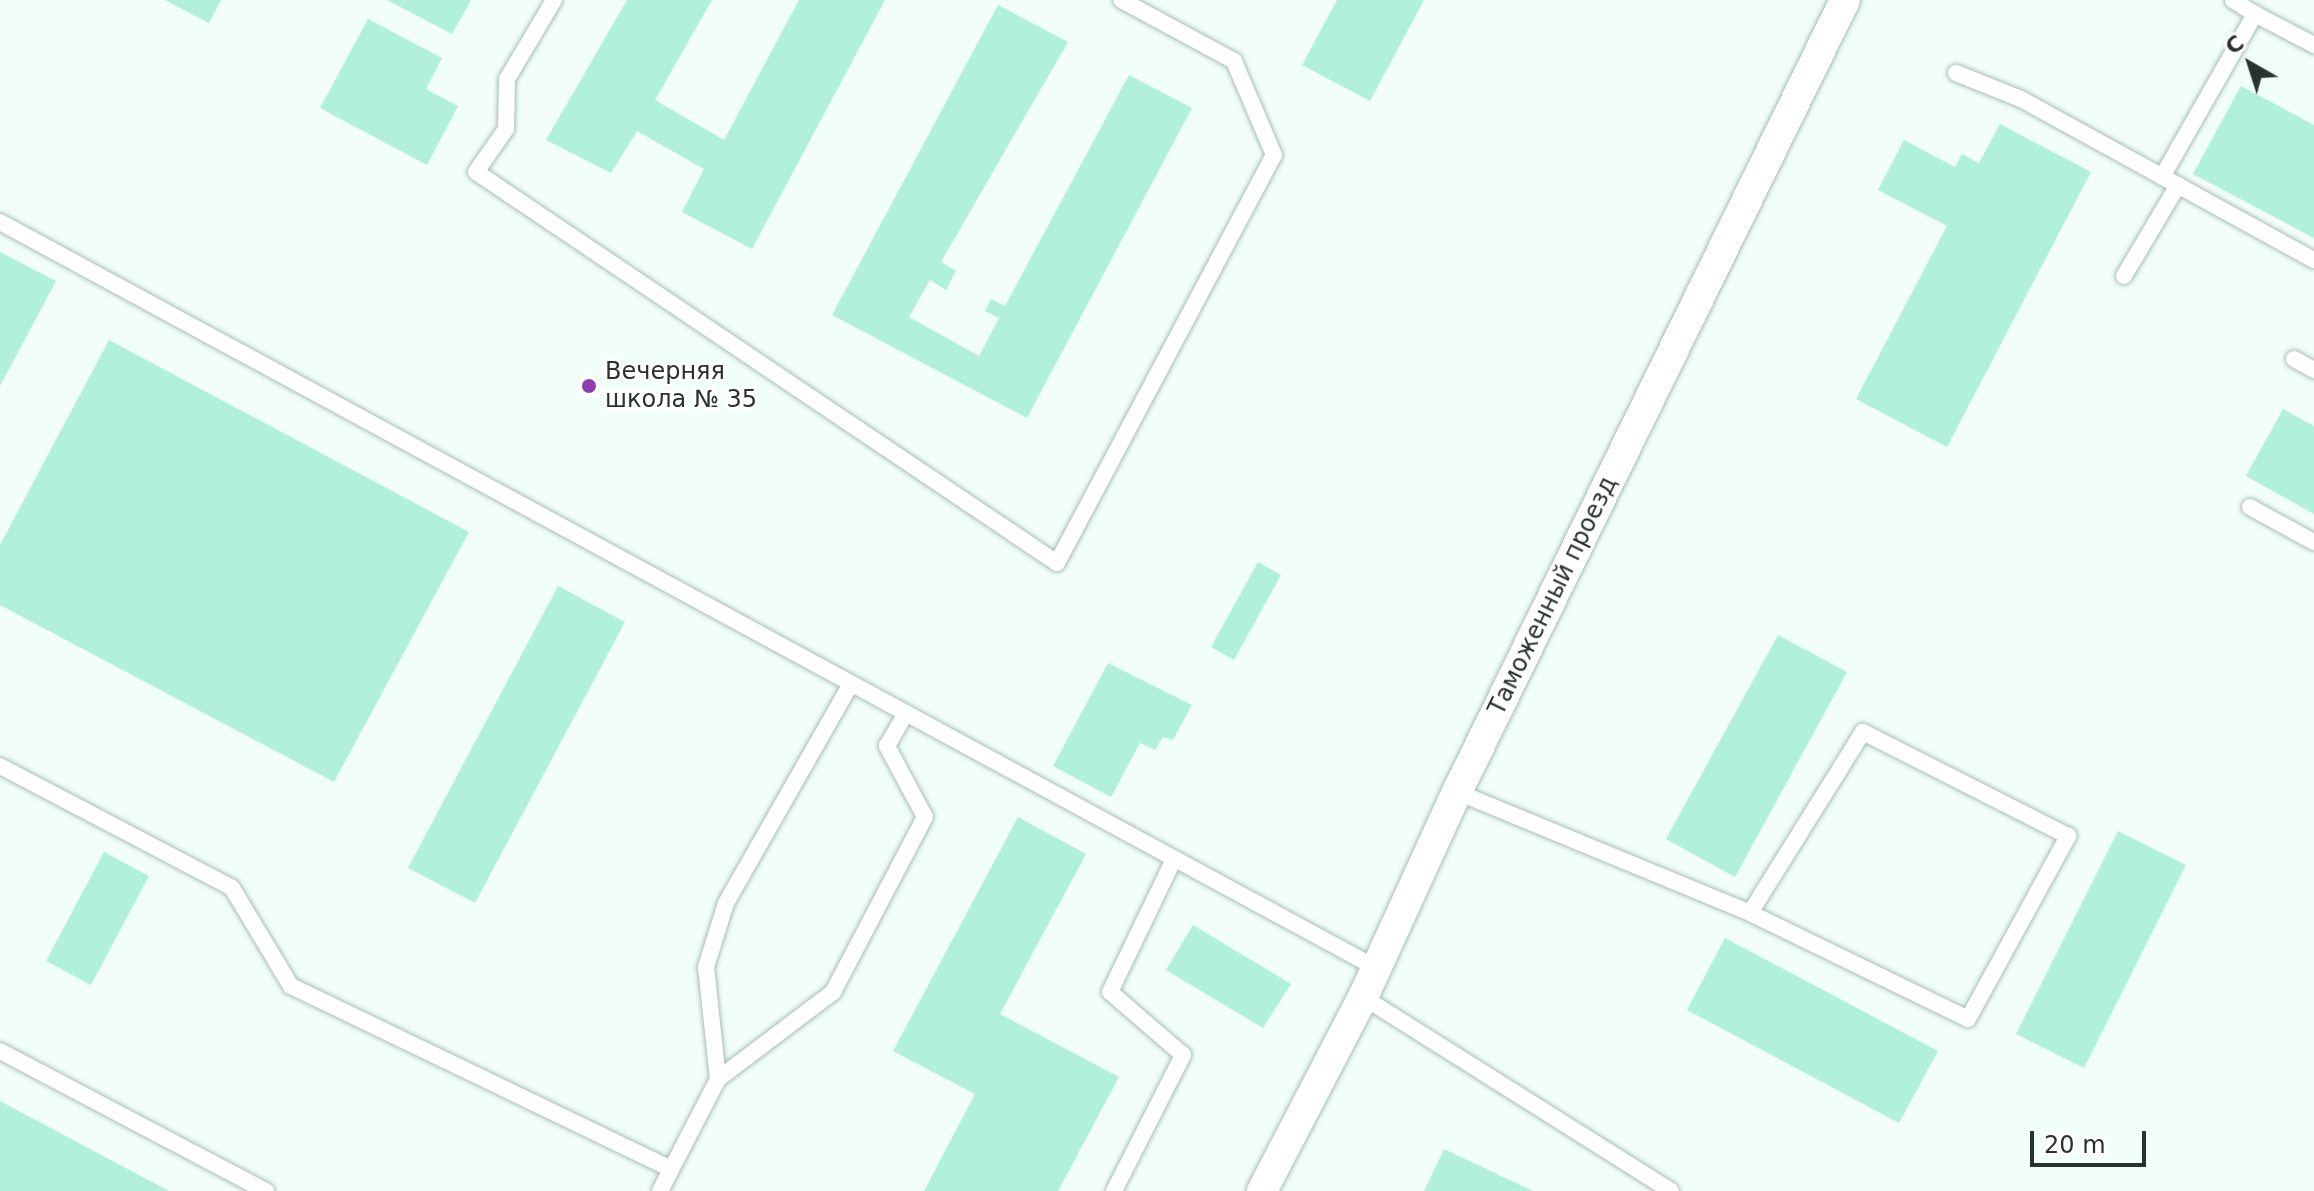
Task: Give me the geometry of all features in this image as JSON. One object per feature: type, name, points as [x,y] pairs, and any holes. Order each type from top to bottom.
[{"type":"street","name":"Таможенный проезд","points":[[1262,1191],[1363,997],[1457,792],[1845,0]]},
{"type":"lane","points":[[554,0],[507,79],[506,129],[476,172],[1057,563],[1274,155],[1234,61],[1121,0]]},
{"type":"lane","points":[[2233,0],[2314,45]]},
{"type":"lane","points":[[2162,177],[2255,14]]},
{"type":"lane","points":[[1956,73],[2021,99],[2314,260]]},
{"type":"lane","points":[[2124,276],[2178,185]]},
{"type":"lane","points":[[0,222],[1376,968]]},
{"type":"lane","points":[[2294,359],[2314,370]]},
{"type":"lane","points":[[2250,507],[2314,542]]},
{"type":"lane","points":[[718,1079],[706,967],[726,903],[851,684]]},
{"type":"lane","points":[[660,1191],[718,1079],[833,992],[925,817],[887,746],[906,713]]},
{"type":"lane","points":[[1457,792],[1750,913],[1968,1019],[2068,836],[1863,732],[1750,913]]},
{"type":"lane","points":[[0,766],[232,888],[291,986],[671,1169]]},
{"type":"lane","points":[[1114,1191],[1183,1055],[1110,992],[1174,859]]},
{"type":"lane","points":[[1363,997],[1653,1187],[1671,1191]]},
{"type":"lane","points":[[0,1051],[266,1191]]},
{"type":"building","points":[[165,0],[221,0],[209,23]]},
{"type":"building","points":[[387,0],[471,0],[452,34]]},
{"type":"building","points":[[627,0],[712,0],[655,100],[724,140],[799,0],[885,0],[752,249],[682,212],[704,169],[637,131],[611,173],[546,140]]},
{"type":"building","points":[[1337,0],[1424,0],[1370,101],[1302,65]]},
{"type":"building","points":[[998,5],[1068,42],[941,262],[956,271],[946,290],[930,280],[909,317],[979,356],[999,318],[985,311],[991,299],[1005,306],[1129,75],[1192,108],[1027,418],[832,315]]},
{"type":"building","points":[[368,19],[442,58],[426,89],[458,106],[427,165],[320,108]]},
{"type":"building","points":[[2241,86],[2314,125],[2314,238],[2193,174]]},
{"type":"building","points":[[2000,124],[2091,172],[1947,447],[1856,399],[1947,226],[1878,190],[1904,140],[1955,167],[1962,154],[1979,163]]},
{"type":"building","points":[[0,252],[56,281],[0,386]]},
{"type":"building","points":[[109,340],[469,532],[334,782],[0,605],[0,545]]},
{"type":"building","points":[[2283,409],[2314,426],[2314,514],[2246,476]]},
{"type":"building","points":[[1258,562],[1281,575],[1234,660],[1211,647]]},
{"type":"building","points":[[558,586],[625,622],[475,903],[408,868]]},
{"type":"building","points":[[1778,635],[1847,672],[1735,877],[1666,839]]},
{"type":"building","points":[[1108,663],[1192,705],[1173,740],[1163,737],[1155,750],[1140,743],[1111,797],[1053,766]]},
{"type":"building","points":[[1018,817],[1086,854],[1000,1014],[1119,1077],[1058,1191],[924,1191],[975,1094],[893,1051]]},
{"type":"building","points":[[2118,831],[2186,865],[2084,1068],[2016,1034]]},
{"type":"building","points":[[104,852],[149,876],[91,985],[46,961]]},
{"type":"building","points":[[1193,925],[1291,984],[1263,1028],[1166,970]]},
{"type":"building","points":[[1725,938],[1938,1051],[1899,1123],[1687,1010]]},
{"type":"building","points":[[0,1101],[169,1191],[0,1191]]},
{"type":"building","points":[[1444,1149],[1533,1191],[1424,1191]]},
{"type":"place","name":"Вечерняя школа № 35","points":[[589,386]]}]
